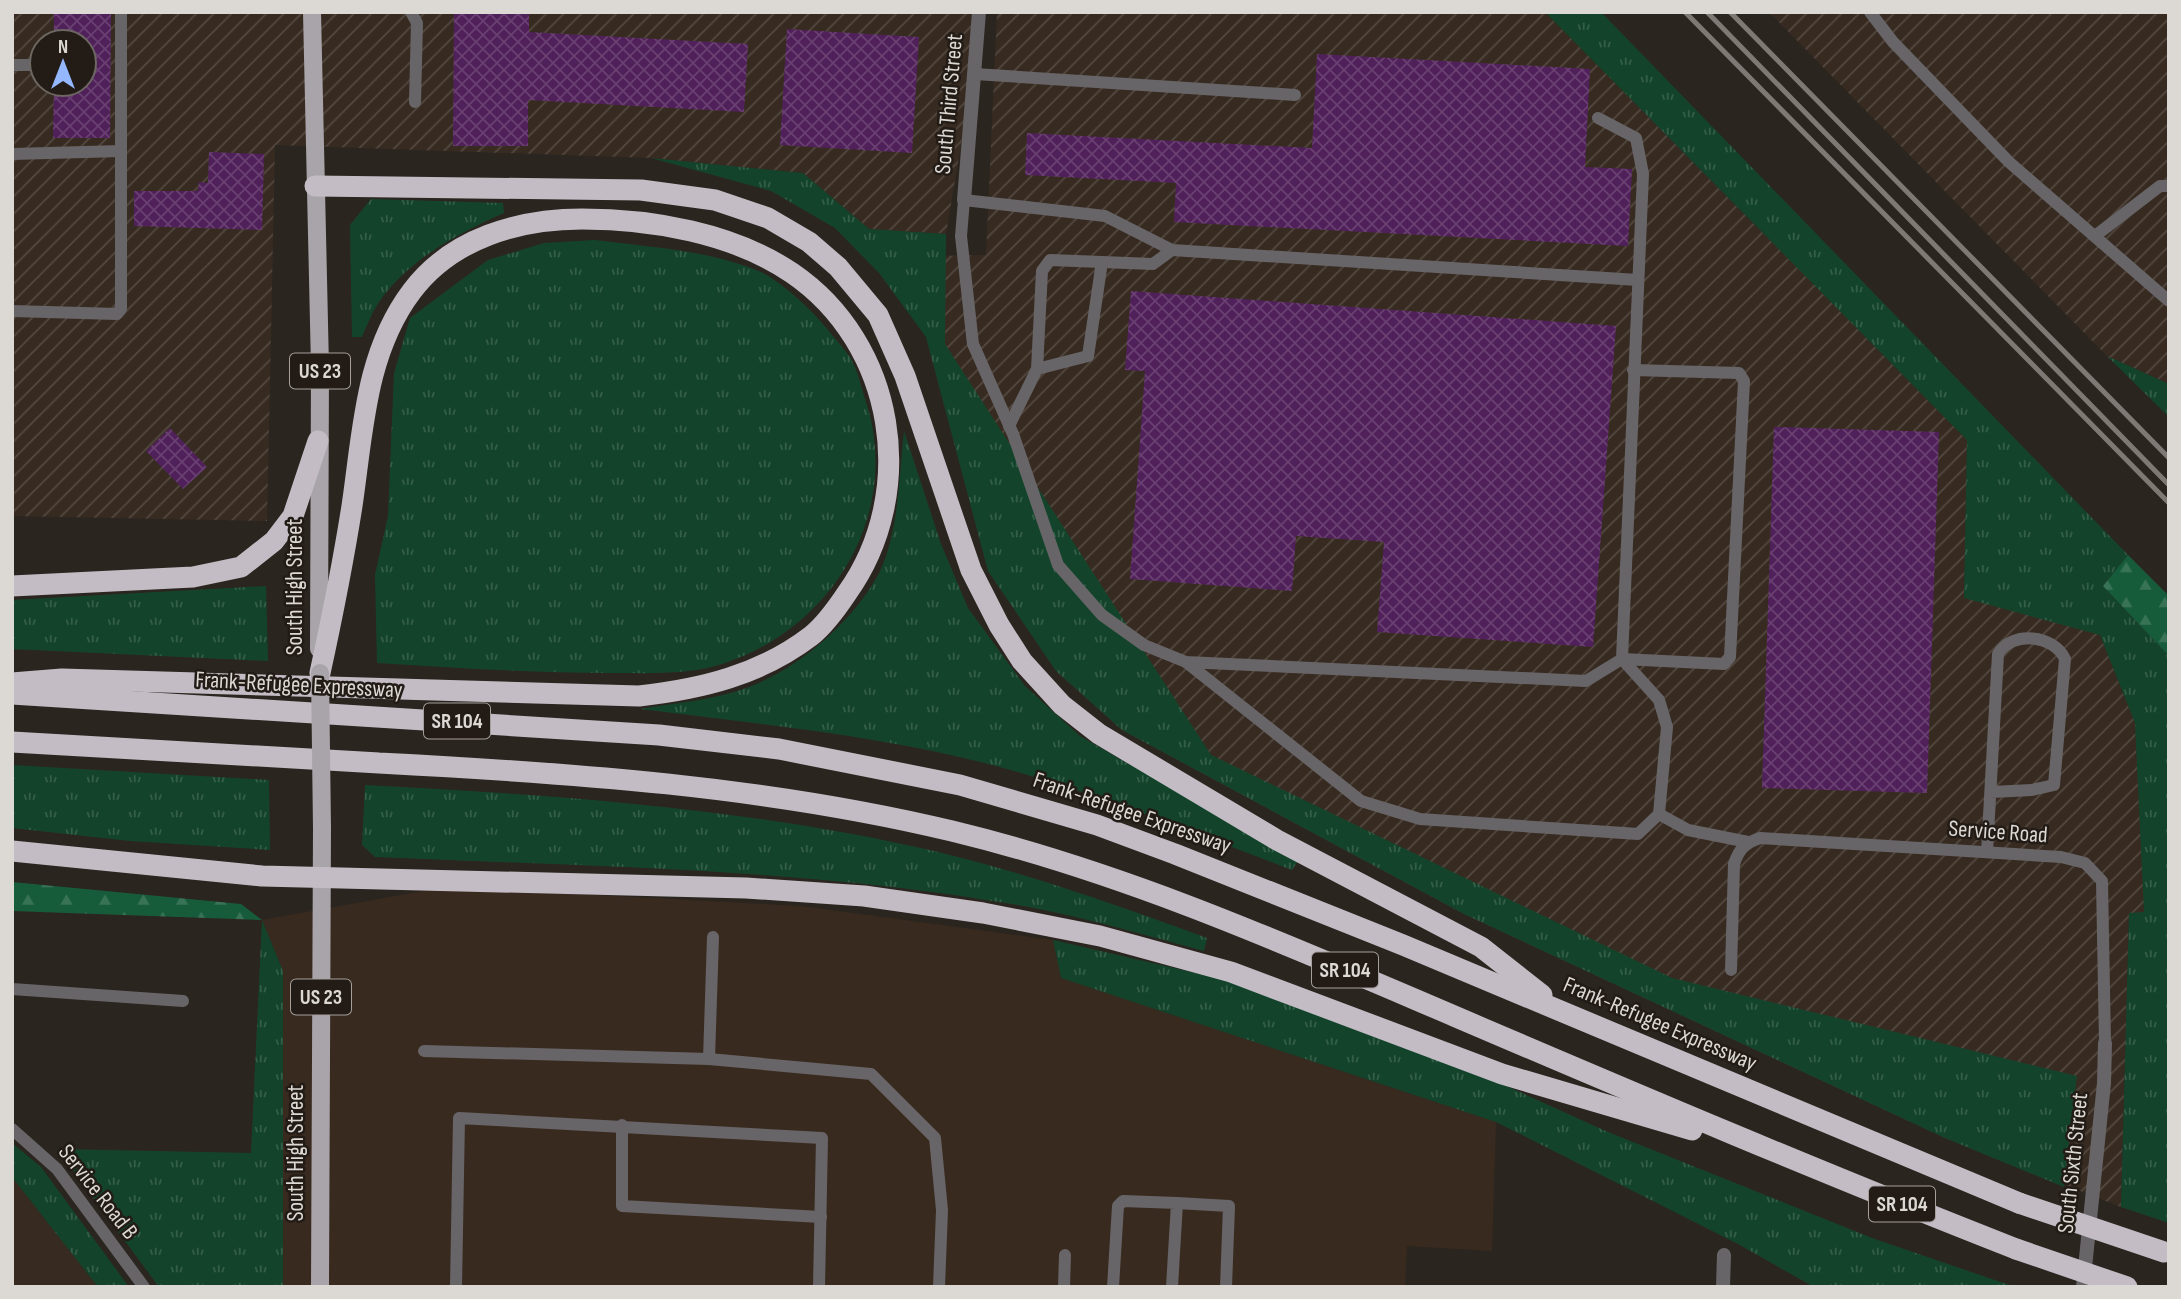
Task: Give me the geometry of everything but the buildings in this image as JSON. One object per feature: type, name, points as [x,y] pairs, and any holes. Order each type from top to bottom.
[{"type":"highway","points":[[315,187],[641,190],[715,200],[768,218],[809,242],[838,267],[878,315],[905,376],[971,570],[999,625],[1022,661],[1062,705],[1099,734],[1278,840],[1481,947],[1560,1010]]},
{"type":"highway","points":[[12,683],[62,679],[639,696],[716,683],[751,671],[814,634],[857,580],[874,547],[886,498],[889,433],[884,405],[864,355],[850,331],[814,292],[767,259],[711,238],[650,224],[611,219],[543,219],[513,225],[480,239],[441,261],[413,289],[390,325],[369,390],[329,585],[320,673]]},
{"type":"highway","points":[[12,586],[193,576],[241,567],[274,541],[293,516],[318,441]]},
{"type":"highway","name":"Frank-Refugee Expressway","points":[[12,694],[659,735],[779,749],[900,772],[1008,798],[1097,825],[1560,1010],[2019,1203],[2167,1252]]},
{"type":"highway","name":"SR 104","points":[[12,742],[475,768],[655,782],[778,797],[948,830],[1065,863],[1248,929],[1788,1158],[2016,1250],[2127,1287]]},
{"type":"highway","points":[[12,851],[262,876],[747,888],[864,896],[1041,923],[1231,972],[1502,1074],[1788,1158]]},
{"type":"main road","name":"South High Street","points":[[312,12],[320,368],[318,441],[329,585]]},
{"type":"main road","name":"South High Street","points":[[320,673],[320,1287]]},
{"type":"street","name":"South Third Street","points":[[964,200],[979,12]]},
{"type":"street","name":"South Sixth Street","points":[[2082,1287],[2104,1083],[2105,1043]]},
{"type":"street","points":[[1723,1287],[1724,1255]]},
{"type":"lane","points":[[12,310],[117,314],[121,309],[121,12]]},
{"type":"lane","points":[[411,12],[416,23],[415,102]]},
{"type":"lane","points":[[1870,12],[1893,42],[2009,162],[2169,301]]},
{"type":"lane","points":[[975,74],[1295,95]]},
{"type":"lane","points":[[1598,118],[1636,138],[1643,174],[1622,659],[1659,700],[1667,727],[1659,814],[1638,834],[1420,819],[1362,802],[1186,662],[1144,645],[1102,615],[1058,565],[1009,426],[974,344],[961,236],[964,200],[1105,216],[1172,250],[1638,280]]},
{"type":"lane","points":[[12,154],[121,151]]},
{"type":"lane","points":[[2095,236],[2160,186],[2169,186]]},
{"type":"lane","points":[[1009,426],[1037,369],[1042,271],[1050,260],[1153,264],[1172,250]]},
{"type":"lane","points":[[1037,369],[1088,356],[1102,262]]},
{"type":"lane","points":[[1186,662],[1586,681],[1622,659],[1724,664],[1730,657],[1744,380],[1739,373],[1633,370]]},
{"type":"lane","points":[[1987,852],[1998,654],[2004,644],[2015,639],[2050,640],[2061,649],[2065,659],[2054,785],[2032,790],[1991,792]]},
{"type":"lane","name":"Service Road","points":[[1659,814],[1688,830],[1748,842],[1760,838],[1987,852],[2061,857],[2085,863],[2102,881],[2105,1043]]},
{"type":"lane","points":[[1731,970],[1734,864],[1738,852],[1748,842]]},
{"type":"lane","points":[[709,1059],[713,937]]},
{"type":"lane","points":[[12,989],[183,1001]]},
{"type":"lane","points":[[424,1051],[709,1059],[871,1074],[935,1138],[942,1210],[939,1287]]},
{"type":"lane","points":[[456,1287],[459,1118],[822,1138],[819,1287]]},
{"type":"lane","points":[[622,1125],[622,1206],[821,1217]]},
{"type":"lane","name":"Service Road B","points":[[12,1129],[38,1149],[57,1169],[144,1287]]},
{"type":"lane","points":[[1113,1287],[1118,1206],[1123,1201],[1230,1206],[1226,1287]]},
{"type":"lane","points":[[1172,1287],[1177,1203]]},
{"type":"lane","points":[[1064,1287],[1065,1255]]},
{"type":"shaded area","points":[[12,12],[983,12],[946,234],[869,229],[803,173],[651,158],[275,145],[267,521],[12,516]]},
{"type":"shaded area","points":[[997,12],[1545,12],[1967,440],[1964,597],[2100,635],[2135,723],[2145,913],[2129,914],[2121,1207],[1945,1138],[1464,914],[1122,730],[1056,671],[926,336],[927,256],[986,255]]},
{"type":"shaded area","points":[[1769,12],[2169,12],[2169,384],[2107,356]]},
{"type":"shaded area","points":[[445,887],[801,906],[1053,940],[1061,978],[1496,1122],[1492,1251],[1407,1246],[1405,1287],[283,1287],[283,971],[262,920]]},
{"type":"shaded area","points":[[12,1177],[98,1287],[12,1287]]},
{"type":"green space","points":[[1545,12],[1601,12],[2128,555],[2103,586],[2169,656],[2169,1223],[2121,1207],[2129,913],[2144,912],[2135,723],[2100,635],[1964,598],[1967,440]]},
{"type":"green space","points":[[651,158],[803,173],[869,229],[946,234],[945,344],[1211,755],[1672,978],[2077,1076],[2064,1187],[1945,1138],[1464,914],[1122,730],[1056,671],[988,571],[926,337],[879,273],[835,228],[771,191]]},
{"type":"green space","points":[[371,199],[503,203],[504,213],[452,239],[419,260],[379,302],[362,337],[352,337],[350,225]]},
{"type":"green space","points":[[595,240],[700,254],[761,272],[806,306],[843,348],[857,374],[874,441],[874,482],[866,522],[850,560],[827,593],[798,622],[764,646],[712,667],[670,672],[584,673],[377,663],[375,575],[388,516],[394,373],[410,318],[488,260],[544,243]]},
{"type":"green space","points":[[2107,356],[2169,384],[2169,417]]},
{"type":"green space","points":[[904,431],[941,544],[968,608],[1025,686],[1080,736],[1298,861],[1292,870],[1108,801],[952,755],[864,738],[640,709],[709,698],[749,687],[768,679],[804,656],[838,627],[877,577],[890,544],[897,506]]},
{"type":"green space","points":[[2128,555],[2169,596],[2169,656],[2103,586]]},
{"type":"green space","points":[[266,586],[268,661],[12,649],[12,600]]},
{"type":"green space","points":[[12,765],[269,780],[270,850],[130,841],[12,828]]},
{"type":"green space","points":[[365,785],[508,793],[651,806],[864,836],[934,851],[1038,879],[1207,938],[1204,951],[1098,922],[1034,908],[953,895],[789,877],[375,857],[362,845]]},
{"type":"green space","points":[[12,882],[241,904],[262,920],[12,911]]},
{"type":"green space","points":[[262,920],[283,971],[283,1287],[159,1287],[57,1149],[251,1153]]},
{"type":"green space","points":[[1053,940],[1226,980],[1502,1084],[1608,1132],[1872,1238],[2015,1287],[1814,1287],[1738,1244],[1496,1122],[1061,978]]},
{"type":"green space","points":[[12,1143],[41,1167],[129,1287],[98,1287],[12,1177]]},
{"type":"railway","points":[[1685,12],[2169,503]]},
{"type":"railway","points":[[1707,12],[2169,485]]},
{"type":"railway","points":[[1730,12],[2169,458]]}]
